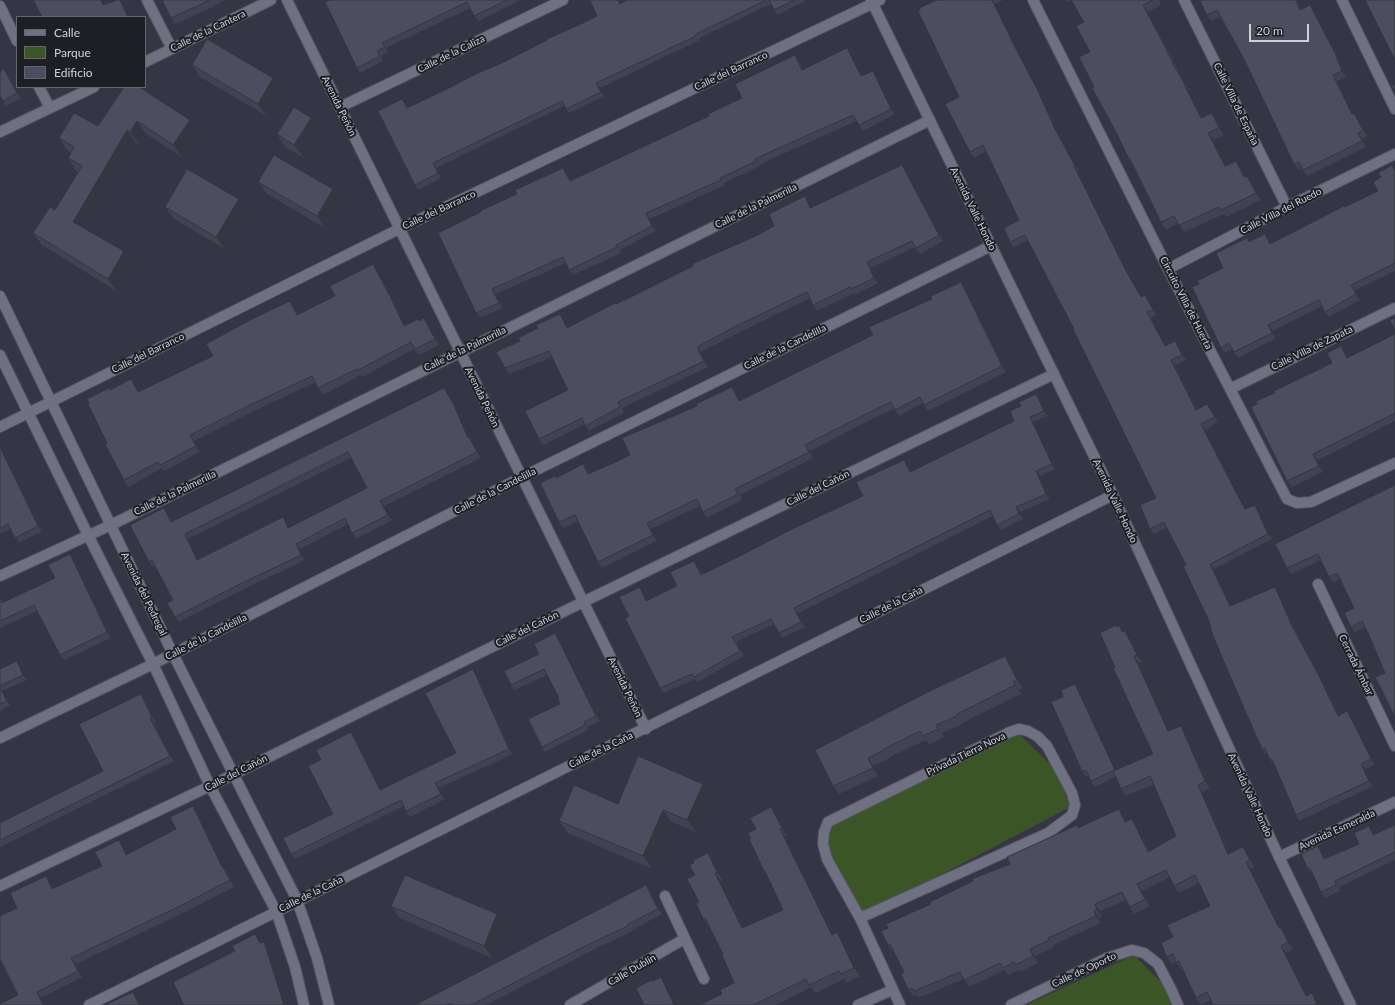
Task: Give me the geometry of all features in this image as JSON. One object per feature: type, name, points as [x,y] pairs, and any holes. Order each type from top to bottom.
[{"type":"street","points":[[148,0],[172,49]]},
{"type":"street","name":"Calle de la Cantera","points":[[146,62],[271,0]]},
{"type":"street","name":"Avenida Peñón","points":[[287,0],[646,728]]},
{"type":"street","name":"Calle de la Caliza","points":[[340,108],[563,0]]},
{"type":"street","name":"Circuito Villa de Huerta","points":[[1033,0],[1168,269],[1287,499],[1297,503],[1311,502],[1395,463]]},
{"type":"street","name":"Calle Villa de España","points":[[1184,0],[1287,207]]},
{"type":"street","points":[[1342,0],[1395,109]]},
{"type":"street","name":"Avenida Valle Hondo","points":[[875,1],[930,120],[1113,495],[1279,857],[1351,1005]]},
{"type":"street","name":"Calle del Barranco","points":[[0,427],[400,229],[875,1]]},
{"type":"street","points":[[0,6],[16,39]]},
{"type":"street","points":[[40,88],[50,108]]},
{"type":"street","points":[[0,132],[92,88]]},
{"type":"street","name":"Calle de la Palmerilla","points":[[0,576],[111,525],[930,120]]},
{"type":"street","name":"Calle Villa del Ruedo","points":[[1168,269],[1287,207],[1395,154]]},
{"type":"street","name":"Calle de la Candelilla","points":[[0,738],[153,664],[522,477],[991,246]]},
{"type":"street","name":"Avenida del Pedregal","points":[[0,296],[173,654],[297,900],[317,958],[329,1005]]},
{"type":"street","name":"Calle Villa de Zapata","points":[[1230,389],[1395,308]]},
{"type":"street","points":[[0,355],[153,664],[210,786],[276,911],[295,966],[304,1005]]},
{"type":"street","name":"Calle del Cañón","points":[[0,886],[210,786],[583,602],[1054,374]]},
{"type":"street","name":"Calle de la Caña","points":[[89,1005],[297,900],[1113,495]]},
{"type":"street","name":"Cerrada Ámbar","points":[[1318,584],[1395,746]]},
{"type":"street","name":"Privada Tierra Nova","points":[[860,918],[1048,833],[1072,815],[1075,805],[1072,793],[1047,746],[1037,736],[1028,731],[1019,729],[1010,732],[828,822],[824,832],[823,844],[827,859],[860,918],[900,1005]]},
{"type":"street","name":"Avenida Esmeralda","points":[[1279,857],[1395,802]]},
{"type":"street","points":[[665,896],[704,979]]},
{"type":"street","name":"Calle Dublín","points":[[570,1005],[578,1002],[684,939]]},
{"type":"street","name":"Calle de Oporto","points":[[1011,1005],[1107,958],[1132,950],[1144,953],[1158,964],[1172,989],[1178,1005]]},
{"type":"street","points":[[858,1005],[892,990]]},
{"type":"green space","points":[[1019,734],[1057,771],[1070,807],[861,917],[828,859],[825,832],[829,823]]},
{"type":"green space","points":[[1134,955],[1167,988],[1171,1005],[1026,1005]]},
{"type":"building","points":[[33,0],[101,0],[103,5],[120,0],[128,16],[41,16]]},
{"type":"building","points":[[162,0],[210,0],[171,18]]},
{"type":"building","points":[[330,0],[507,0],[474,16],[467,2],[382,43],[385,47],[377,51],[380,56],[357,68],[325,2]]},
{"type":"building","points":[[618,0],[620,4],[627,0],[766,0],[696,34],[696,36],[596,83],[601,92],[566,109],[562,101],[433,163],[438,173],[415,185],[378,111],[402,99],[407,108],[597,16],[590,1]]},
{"type":"building","points":[[769,0],[794,0],[774,10]]},
{"type":"building","points":[[937,0],[992,0],[1126,271],[1141,297],[1145,295],[1153,310],[1147,312],[1165,346],[1175,341],[1182,355],[1171,360],[1196,410],[1207,404],[1215,417],[1201,424],[1239,498],[1245,509],[1255,505],[1268,534],[1210,564],[1230,606],[1275,587],[1292,626],[1318,674],[1338,716],[1347,711],[1356,728],[1371,759],[1361,764],[1369,781],[1296,815],[1272,759],[1270,760],[1265,748],[1262,749],[1240,699],[1213,636],[1209,621],[1183,566],[1186,565],[1164,522],[1150,529],[1140,505],[1156,498],[1074,329],[1025,235],[1010,242],[1004,228],[1019,220],[983,145],[970,152],[945,104],[959,97],[918,11],[920,10],[919,8]]},
{"type":"building","points":[[1071,0],[1153,0],[1143,5],[1173,62],[1172,63],[1185,84],[1201,118],[1212,113],[1219,128],[1208,133],[1225,166],[1236,161],[1244,177],[1247,176],[1256,193],[1221,210],[1219,207],[1179,225],[1174,216],[1161,222],[1130,159],[1092,88],[1094,87],[1079,57],[1090,52],[1076,26],[1084,22]]},
{"type":"building","points":[[1296,0],[1300,10],[1310,5],[1335,53],[1342,71],[1333,75],[1352,114],[1354,113],[1363,130],[1358,133],[1362,141],[1303,170],[1299,162],[1294,164],[1244,59],[1217,10],[1207,15],[1200,1]]},
{"type":"building","points":[[1365,0],[1395,0],[1395,60]]},
{"type":"building","points":[[207,39],[273,78],[258,104],[192,65]]},
{"type":"building","points":[[847,48],[861,76],[873,71],[891,109],[859,125],[853,115],[755,159],[756,161],[720,178],[721,180],[646,213],[652,226],[616,245],[617,247],[569,270],[563,257],[492,289],[499,303],[476,313],[438,233],[517,194],[515,190],[563,168],[570,181],[709,116],[708,114],[742,98],[735,84],[795,55],[802,70]]},
{"type":"building","points":[[4,69],[17,93],[3,101],[0,96],[0,72]]},
{"type":"building","points":[[1395,84],[1395,92],[1392,86]]},
{"type":"building","points":[[123,88],[141,88],[190,120],[173,145],[137,121],[130,132],[127,130],[73,222],[124,251],[108,279],[33,233],[50,207],[55,210],[82,166],[68,158],[74,147],[59,138],[74,113],[98,126]]},
{"type":"building","points":[[294,107],[311,118],[294,145],[277,134]]},
{"type":"building","points":[[274,155],[333,189],[317,216],[258,182]]},
{"type":"building","points":[[902,165],[939,235],[916,248],[912,241],[867,262],[874,278],[851,289],[850,287],[813,305],[807,292],[734,327],[697,347],[704,361],[618,402],[620,407],[585,426],[582,418],[539,439],[525,411],[568,390],[549,351],[505,368],[496,352],[520,341],[518,338],[538,328],[536,325],[560,314],[567,328],[615,303],[616,304],[629,298],[693,266],[692,264],[758,235],[774,226],[769,214],[805,196],[810,208]]},
{"type":"building","points":[[1392,165],[1395,171],[1395,263],[1351,285],[1356,294],[1325,312],[1319,300],[1268,325],[1272,333],[1234,352],[1229,343],[1221,348],[1192,287],[1199,284],[1197,281],[1223,268],[1216,253],[1247,238],[1249,242],[1265,234],[1270,244],[1344,206],[1345,207],[1378,191],[1373,182],[1381,177],[1378,173]]},
{"type":"building","points":[[187,169],[239,199],[216,237],[165,207]]},
{"type":"building","points":[[373,264],[404,326],[418,319],[419,321],[424,318],[435,339],[415,349],[411,342],[358,370],[357,369],[318,388],[312,376],[190,435],[196,446],[160,465],[158,462],[124,480],[105,444],[107,443],[87,399],[109,388],[110,390],[131,379],[138,392],[213,356],[206,344],[252,319],[290,301],[297,315],[335,296],[330,286]]},
{"type":"building","points":[[961,282],[1002,366],[924,405],[920,397],[895,410],[891,402],[870,412],[805,445],[809,452],[735,489],[738,494],[703,512],[697,499],[647,523],[653,535],[598,562],[575,515],[559,522],[540,483],[555,476],[556,478],[583,464],[588,474],[618,461],[630,455],[622,438],[697,406],[696,404],[732,387],[739,401],[873,335],[869,327],[932,299],[931,296]]},
{"type":"building","points":[[1395,318],[1395,330],[1390,320]]},
{"type":"building","points":[[1395,334],[1395,413],[1313,454],[1319,466],[1287,481],[1251,407],[1257,404],[1256,401],[1275,393],[1274,391],[1332,363],[1327,353],[1341,346],[1347,358]]},
{"type":"building","points":[[444,388],[453,403],[468,438],[469,437],[477,452],[380,501],[388,515],[352,533],[345,518],[296,544],[301,555],[175,617],[167,603],[173,600],[152,560],[149,562],[130,525],[164,508],[171,522]],"holes":[[[348,452],[367,488],[288,528],[283,517],[197,560],[185,534]]]},
{"type":"building","points":[[1036,394],[1044,411],[1030,417],[1052,464],[1036,471],[1046,494],[1016,507],[1019,514],[997,525],[990,510],[794,608],[801,622],[779,633],[771,619],[732,637],[740,651],[694,677],[692,674],[660,688],[625,618],[629,616],[619,597],[640,587],[646,601],[677,586],[670,572],[694,561],[701,575],[788,531],[863,496],[856,482],[904,460],[910,472],[1014,421],[1010,411],[1021,406],[1019,402]]},
{"type":"building","points":[[0,447],[38,526],[15,538],[8,524],[0,528]]},
{"type":"building","points":[[1395,485],[1395,717],[1375,677],[1385,673],[1368,633],[1362,621],[1351,627],[1344,613],[1354,608],[1337,573],[1329,577],[1318,554],[1287,568],[1275,544]]},
{"type":"building","points":[[70,554],[107,632],[60,655],[34,605],[0,621],[0,598],[2,603],[55,578],[48,565]]},
{"type":"building","points":[[1116,625],[1117,627],[1120,626],[1122,632],[1125,631],[1137,655],[1134,656],[1168,731],[1181,726],[1205,781],[1198,785],[1228,854],[1243,847],[1250,860],[1246,862],[1279,928],[1281,928],[1288,942],[1281,946],[1306,996],[1312,993],[1317,1005],[1213,1005],[1207,992],[1196,998],[1179,961],[1176,962],[1173,954],[1167,957],[1161,943],[1173,937],[1167,925],[1210,906],[1195,875],[1174,886],[1166,870],[1137,884],[1145,899],[1130,907],[1122,892],[1095,904],[1097,910],[1094,911],[1096,916],[1048,938],[1049,940],[1030,949],[1033,956],[1015,965],[1014,962],[1003,968],[1000,963],[964,980],[960,972],[914,991],[912,988],[908,989],[901,974],[904,972],[890,944],[888,945],[881,931],[888,928],[886,924],[931,904],[930,902],[973,881],[972,879],[1010,864],[1007,857],[1077,825],[1078,828],[1119,809],[1125,822],[1132,819],[1148,852],[1176,836],[1150,776],[1121,789],[1113,771],[1153,754],[1113,668],[1115,667],[1100,633]]},
{"type":"building","points":[[555,633],[596,716],[584,722],[585,725],[542,747],[528,719],[560,704],[559,698],[544,669],[511,685],[504,671],[539,654],[534,644]]},
{"type":"building","points":[[1005,656],[1017,680],[1013,682],[1015,685],[957,714],[957,716],[936,725],[938,729],[923,736],[920,731],[884,749],[868,758],[873,768],[833,786],[815,750],[932,690]]},
{"type":"building","points":[[17,661],[23,675],[0,686],[0,669]]},
{"type":"building","points":[[473,669],[509,749],[435,783],[441,794],[406,811],[401,800],[291,854],[283,838],[333,814],[308,766],[321,760],[316,750],[351,732],[380,790],[456,753],[425,693]]},
{"type":"building","points":[[1075,684],[1115,770],[1091,781],[1086,770],[1082,771],[1051,702],[1063,697],[1061,690]]},
{"type":"building","points":[[0,688],[7,701],[0,704]]},
{"type":"building","points":[[141,694],[152,717],[150,718],[170,756],[0,840],[0,823],[103,771],[79,724]]},
{"type":"building","points":[[638,756],[703,784],[687,820],[663,810],[643,856],[559,821],[574,785],[618,804]]},
{"type":"building","points":[[193,806],[222,867],[230,880],[180,906],[71,958],[78,971],[37,992],[43,1005],[0,1005],[18,995],[0,959],[0,916],[17,908],[10,893],[46,876],[52,889],[102,866],[95,852],[119,840],[126,855],[176,829],[170,817]]},
{"type":"building","points":[[771,807],[782,828],[780,829],[832,935],[837,932],[854,968],[841,974],[839,971],[809,985],[806,979],[753,1005],[699,1005],[722,994],[720,990],[734,983],[722,955],[723,954],[705,918],[703,919],[696,903],[699,902],[687,879],[695,875],[689,865],[694,863],[693,860],[708,853],[717,872],[715,873],[742,928],[783,910],[749,839],[751,838],[748,833],[756,829],[750,818]]},
{"type":"building","points":[[1395,825],[1395,852],[1335,881],[1336,885],[1321,892],[1310,868],[1308,869],[1301,854],[1318,846],[1324,859],[1359,844],[1354,833],[1369,826],[1373,835]]},
{"type":"building","points":[[405,875],[497,914],[484,946],[391,906]]},
{"type":"building","points":[[646,885],[658,909],[628,924],[628,926],[585,946],[471,1005],[452,1005],[451,1003],[447,1005],[415,1005]]},
{"type":"building","points":[[255,934],[260,943],[264,942],[284,1005],[184,1005],[173,982],[235,951],[232,946]]},
{"type":"building","points":[[661,977],[674,1005],[644,1005],[636,988]]},
{"type":"building","points":[[133,992],[139,1005],[105,1005]]}]
